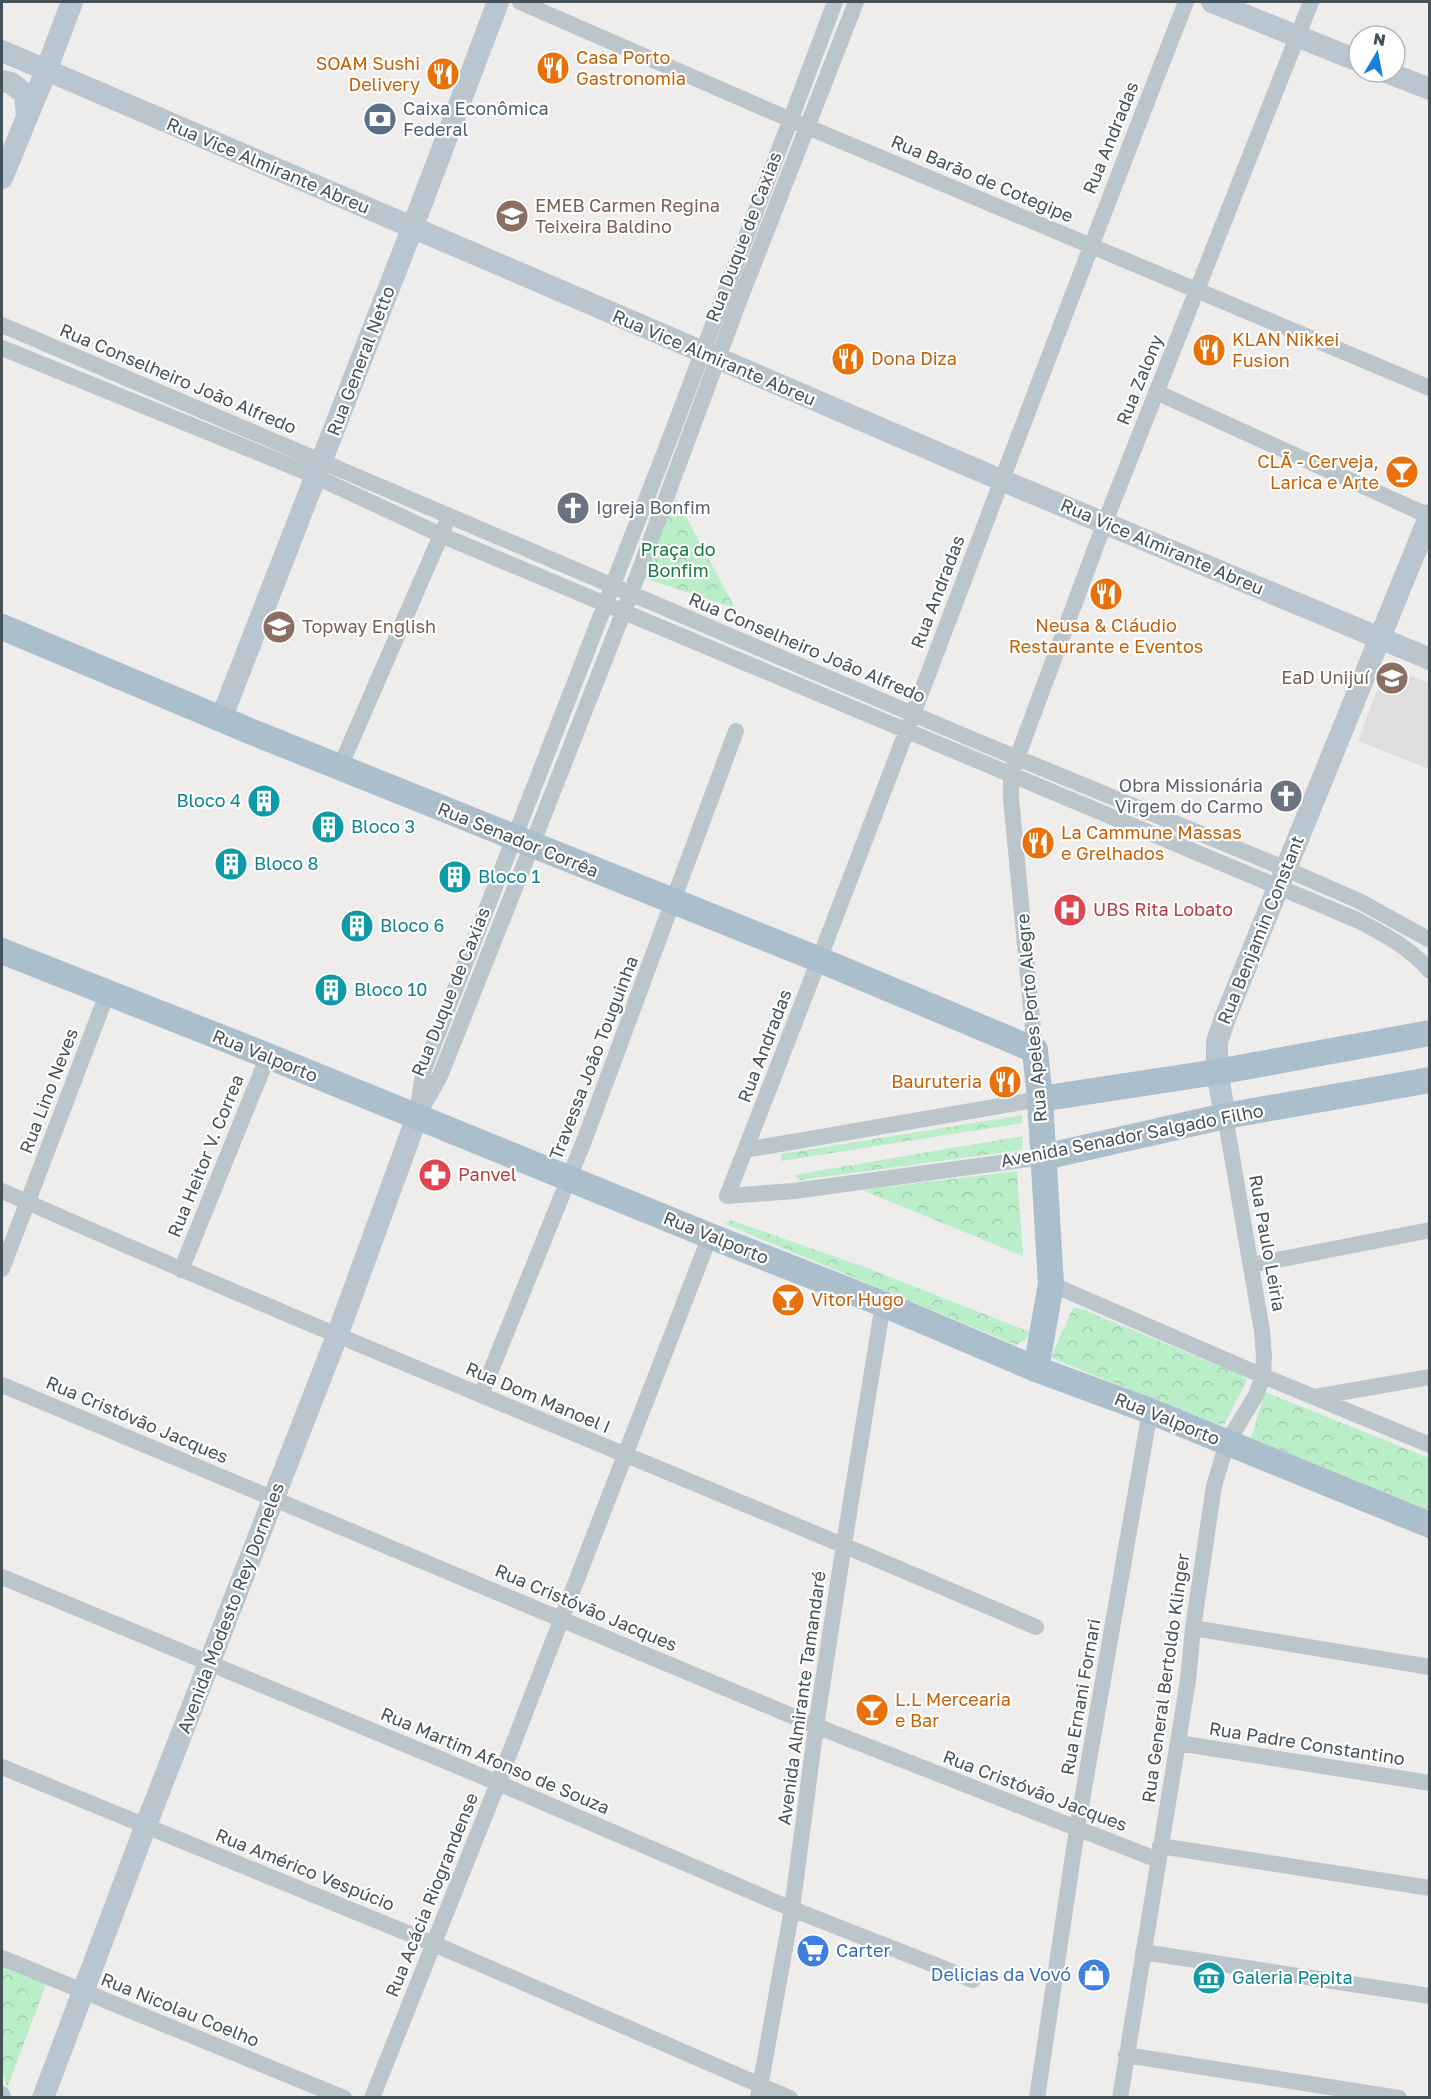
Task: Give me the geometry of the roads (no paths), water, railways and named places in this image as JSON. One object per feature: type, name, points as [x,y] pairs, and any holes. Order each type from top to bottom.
[{"type":"main road","name":"Rua Senador Corrêa","points":[[2,627],[340,768],[819,960],[1035,1050]]},
{"type":"main road","name":"Rua Valporto","points":[[2,951],[884,1304],[1036,1369],[1150,1411],[1430,1526]]},
{"type":"main road","points":[[1040,1099],[1216,1072],[1430,1033]]},
{"type":"main road","name":"Rua Apeles Porto Alegre","points":[[1035,1050],[1051,1284],[1036,1369]]},
{"type":"main road","name":"Avenida Senador Salgado Filho","points":[[1044,1157],[1225,1116],[1430,1080]]},
{"type":"street","points":[[2,178],[72,2]]},
{"type":"street","name":"Rua General Netto","points":[[221,719],[498,2]]},
{"type":"street","name":"Rua Barão de Cotegipe","points":[[520,2],[799,123],[1430,388]]},
{"type":"street","name":"Rua Duque de Caxias","points":[[523,842],[575,734],[684,453],[711,356],[799,123],[819,46],[835,2]]},
{"type":"street","name":"Rua Duque de Caxias","points":[[799,123],[836,53],[856,2]]},
{"type":"street","name":"Rua Andradas","points":[[727,1196],[1090,246],[1186,2]]},
{"type":"street","points":[[1212,2],[1347,56]]},
{"type":"street","name":"Rua Zalony","points":[[1011,774],[1105,522],[1311,2]]},
{"type":"street","points":[[819,46],[836,53]]},
{"type":"street","name":"Rua Vice Almirante Abreu","points":[[2,51],[1001,480],[1430,659]]},
{"type":"street","points":[[1407,80],[1430,89]]},
{"type":"street","points":[[2,81],[11,82],[25,94],[27,115]]},
{"type":"street","name":"Rua Conselheiro João Alfredo","points":[[2,326],[199,410],[318,469],[384,509],[441,535],[1208,858],[1359,901],[1430,940]]},
{"type":"street","name":"Rua Conselheiro João Alfredo","points":[[2,348],[192,426],[392,493],[1215,841],[1427,960]]},
{"type":"street","name":"Rua Duque de Caxias","points":[[417,1117],[440,1076],[523,842],[557,726],[667,446],[711,356]]},
{"type":"street","points":[[135,403],[142,385]]},
{"type":"street","points":[[1156,392],[1429,516]]},
{"type":"street","points":[[192,426],[199,410]]},
{"type":"street","points":[[667,446],[684,453]]},
{"type":"street","points":[[384,509],[392,493]]},
{"type":"street","name":"Rua Benjamin Constant","points":[[1225,1116],[1216,1072],[1217,1042],[1225,1018],[1429,516]]},
{"type":"street","points":[[340,768],[449,518]]},
{"type":"street","points":[[528,571],[536,554]]},
{"type":"street","points":[[761,669],[768,652]]},
{"type":"street","points":[[823,694],[829,678]]},
{"type":"street","points":[[574,682],[593,689]]},
{"type":"street","points":[[557,726],[575,734]]},
{"type":"street","name":"Travessa João Touguinha","points":[[481,1395],[569,1179],[736,731]]},
{"type":"street","points":[[967,756],[974,740]]},
{"type":"street","name":"Rua Apeles Porto Alegre","points":[[1011,774],[1011,798],[1035,1050]]},
{"type":"street","points":[[1099,812],[1106,795]]},
{"type":"street","points":[[1208,858],[1215,841]]},
{"type":"street","name":"Rua Lino Neves","points":[[2,1269],[108,994]]},
{"type":"street","name":"Rua Heitor V. Correa","points":[[181,1270],[268,1056]]},
{"type":"street","points":[[745,1150],[1040,1099]]},
{"type":"street","name":"Rua Paulo Leiria","points":[[1225,1116],[1262,1331],[1263,1376]]},
{"type":"street","name":"Avenida Modesto Rey Dorneles","points":[[43,2097],[81,1991],[337,1336],[417,1117]]},
{"type":"street","name":"Avenida Senador Salgado Filho","points":[[727,1196],[794,1191],[1044,1157]]},
{"type":"street","name":"Rua Dom Manoel I","points":[[2,1191],[337,1336],[844,1544],[1036,1627]]},
{"type":"street","points":[[1251,1265],[1430,1230]]},
{"type":"street","name":"Rua Acácia Riograndense","points":[[372,2097],[498,1783],[710,1236]]},
{"type":"street","points":[[1051,1284],[1430,1445]]},
{"type":"street","name":"Avenida Almirante Tamandaré","points":[[759,2091],[792,1909],[816,1726],[884,1304]]},
{"type":"street","points":[[1227,1443],[1256,1395],[1263,1376]]},
{"type":"street","points":[[1315,1397],[1430,1377]]},
{"type":"street","name":"Rua Cristóvão Jacques","points":[[2,1385],[816,1726],[1077,1829],[1159,1853],[1430,1888]]},
{"type":"street","name":"Rua Ernani Fornari","points":[[1037,2097],[1077,1829],[1150,1411]]},
{"type":"street","name":"Rua General Bertoldo Klinger","points":[[1120,2097],[1188,1680],[1193,1628],[1214,1486],[1227,1443]]},
{"type":"street","name":"Rua Martim Afonso de Souza","points":[[2,1577],[498,1783],[792,1909],[973,1980]]},
{"type":"street","points":[[1193,1628],[1430,1667]]},
{"type":"street","name":"Rua Padre Constantino","points":[[1178,1743],[1430,1783]]},
{"type":"street","name":"Rua Américo Vespúcio","points":[[2,1767],[434,1944],[759,2091],[790,2097]]},
{"type":"street","points":[[1143,1952],[1430,1996]]},
{"type":"street","name":"Rua Nicolau Coelho","points":[[2,1958],[344,2097]]},
{"type":"street","points":[[1126,2055],[1399,2097]]},
{"type":"place","name":"Casa Porto Gastronomia","points":[[553,68]]},
{"type":"place","name":"SOAM Sushi Delivery","points":[[443,74]]},
{"type":"place","name":"Caixa Econômica Federal","points":[[380,119]]},
{"type":"place","name":"EMEB Carmen Regina Teixeira Baldino","points":[[512,216]]},
{"type":"place","name":"KLAN Nikkei Fusion","points":[[1209,350]]},
{"type":"place","name":"Dona Diza","points":[[848,359]]},
{"type":"place","name":"CLÃ - Cerveja, Larica e Arte","points":[[1402,472]]},
{"type":"place","name":"Igreja Bonfim","points":[[573,508]]},
{"type":"place","name":"Neusa & Cláudio Restaurante e Eventos","points":[[1106,594]]},
{"type":"place","name":"Topway English","points":[[279,627]]},
{"type":"place","name":"EaD Unijuí","points":[[1392,678]]},
{"type":"place","name":"Obra Missionária Virgem do Carmo","points":[[1286,796]]},
{"type":"place","name":"Bloco 4","points":[[264,801]]},
{"type":"place","name":"Bloco 3","points":[[328,827]]},
{"type":"place","name":"La Cammune Massas e Grelhados","points":[[1038,843]]},
{"type":"place","name":"Bloco 8","points":[[231,864]]},
{"type":"place","name":"Bloco 1","points":[[455,877]]},
{"type":"place","name":"UBS Rita Lobato","points":[[1070,910]]},
{"type":"place","name":"Bloco 6","points":[[357,926]]},
{"type":"place","name":"Bloco 10","points":[[331,990]]},
{"type":"place","name":"Bauruteria","points":[[1005,1082]]},
{"type":"place","name":"Panvel","points":[[435,1175]]},
{"type":"place","name":"Vitor Hugo","points":[[788,1300]]},
{"type":"place","name":"L.L Mercearia e Bar","points":[[872,1710]]},
{"type":"place","name":"Carter","points":[[813,1951]]},
{"type":"place","name":"Delicias da Vovó","points":[[1094,1975]]},
{"type":"place","name":"Galeria Pepita","points":[[1209,1978]]},
{"type":"park label","name":"Praça do Bonfim","points":[[678,560]]}]
